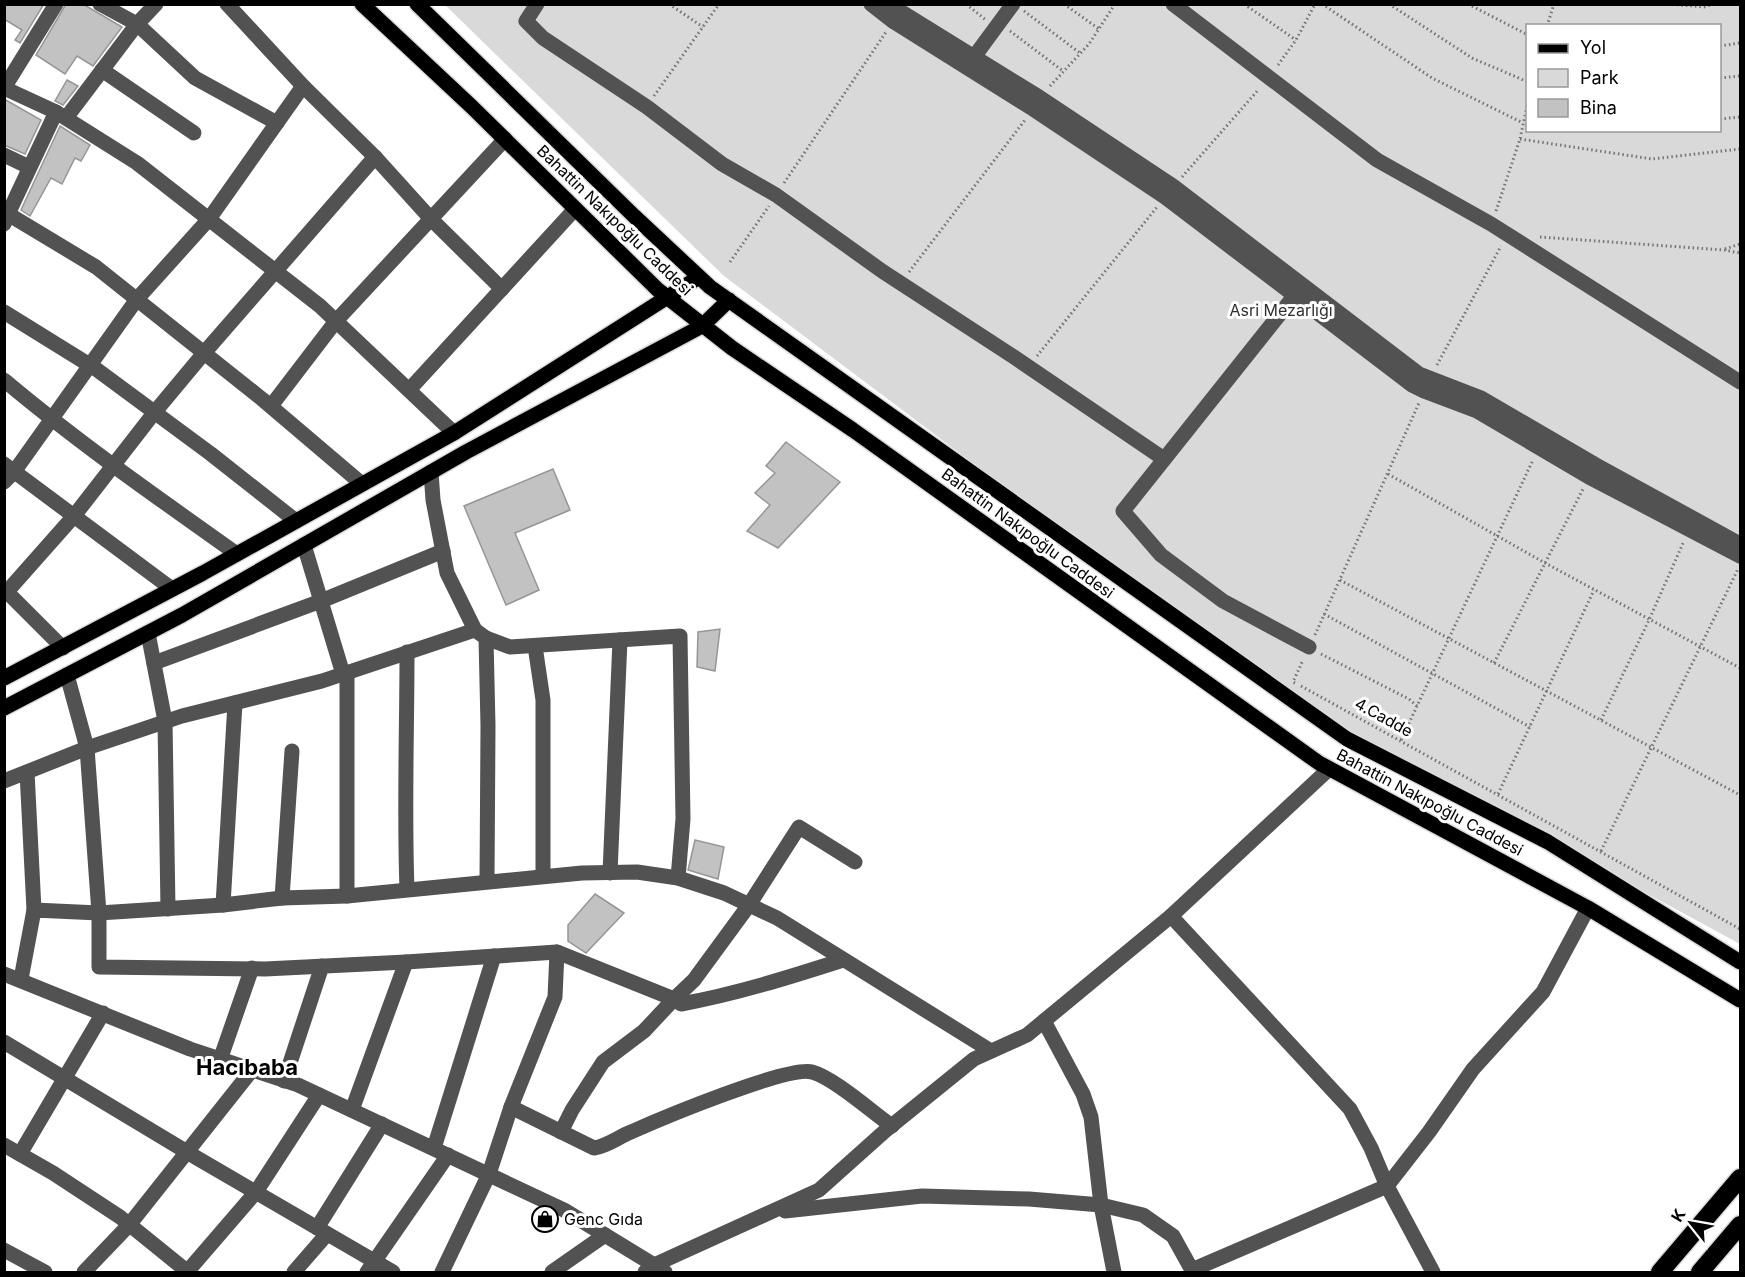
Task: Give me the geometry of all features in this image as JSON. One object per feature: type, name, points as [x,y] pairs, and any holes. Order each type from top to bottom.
[{"type":"highway","points":[[1660,1272],[1740,1178]]},
{"type":"highway","points":[[1700,1272],[1740,1225]]},
{"type":"main road","name":"Bahattin Nakıpoğlu Caddesi","points":[[362,4],[667,297],[732,348],[853,430],[1329,769],[1588,908],[1740,1000]]},
{"type":"main road","name":"Bahattin Nakıpoğlu Caddesi","points":[[417,4],[699,277],[729,300],[1347,739],[1548,842],[1740,962]]},
{"type":"main road","points":[[8,672],[63,648],[454,434],[699,277]]},
{"type":"main road","points":[[4,708],[148,633],[431,472],[702,326],[729,300]]},
{"type":"street","points":[[56,4],[4,88],[61,115],[137,164],[320,306],[454,434]]},
{"type":"street","points":[[100,4],[137,24],[195,78],[277,123]]},
{"type":"street","points":[[156,4],[137,24],[102,70],[61,115],[29,167],[6,219],[96,267],[270,406],[362,484]]},
{"type":"street","points":[[226,4],[303,86],[375,157],[431,219],[502,289]]},
{"type":"street","points":[[537,4],[526,21],[543,38],[647,107],[722,164],[776,195],[901,283],[1164,459]]},
{"type":"street","points":[[871,4],[894,22],[1036,103],[1173,186],[1419,374],[1427,386],[1477,411],[1589,477],[1740,556]]},
{"type":"street","points":[[892,4],[974,57],[1296,295],[1412,385],[1481,398],[1596,465],[1740,544]]},
{"type":"street","points":[[974,57],[1014,4]]},
{"type":"street","points":[[1173,4],[1377,160],[1491,224],[1740,382]]},
{"type":"street","points":[[102,70],[194,134]]},
{"type":"street","points":[[172,589],[74,516],[8,472],[51,420],[137,299],[208,219],[303,86]]},
{"type":"street","points":[[270,406],[336,321],[505,140]]},
{"type":"street","points":[[4,155],[29,167]]},
{"type":"street","points":[[63,648],[6,592],[74,516],[204,353],[375,157]]},
{"type":"street","points":[[409,390],[575,209]]},
{"type":"street","points":[[1296,295],[1123,511],[1161,555],[1223,601],[1309,647]]},
{"type":"street","points":[[4,312],[91,366],[296,521]]},
{"type":"street","points":[[4,380],[51,420],[237,554]]},
{"type":"street","points":[[431,472],[433,501],[447,573],[481,634],[488,726],[487,881]]},
{"type":"street","points":[[304,545],[345,673],[347,896]]},
{"type":"street","points":[[154,663],[321,601],[443,551]]},
{"type":"street","points":[[148,633],[165,721],[168,909]]},
{"type":"street","points":[[4,781],[87,748],[165,721],[322,681],[406,652],[481,634],[510,647],[680,636],[683,819],[678,878]]},
{"type":"street","points":[[610,873],[620,640]]},
{"type":"street","points":[[535,646],[543,700],[543,876]]},
{"type":"street","points":[[406,652],[404,821],[407,889]]},
{"type":"street","points":[[66,675],[87,748],[99,913],[99,968],[322,966],[557,952],[674,999],[681,1004],[783,979],[843,960]]},
{"type":"street","points":[[223,905],[235,703]]},
{"type":"street","points":[[282,898],[292,751]]},
{"type":"street","points":[[4,974],[190,1049],[284,1081],[352,1110],[564,1210],[655,1270],[819,1190],[974,1059],[1027,1035],[1044,1021],[1171,916],[1329,769]]},
{"type":"street","points":[[21,979],[34,910],[27,772]]},
{"type":"street","points":[[561,1132],[572,1110],[603,1062],[644,1031],[694,980],[800,827],[855,862]]},
{"type":"street","points":[[34,910],[99,913],[168,909],[282,898],[347,896],[543,876],[638,872],[678,878],[724,893],[777,918],[991,1051]]},
{"type":"street","points":[[770,1213],[922,1196],[1029,1199],[1101,1205],[1143,1215],[1173,1236],[1192,1271],[1387,1186],[1429,1132],[1473,1069],[1543,992],[1588,908]]},
{"type":"street","points":[[1171,916],[1350,1109],[1387,1186],[1433,1272]]},
{"type":"street","points":[[442,1272],[489,1174],[511,1107],[555,997],[557,952]]},
{"type":"street","points":[[434,1148],[494,956]]},
{"type":"street","points":[[352,1110],[406,962]]},
{"type":"street","points":[[284,1081],[322,966]]},
{"type":"street","points":[[220,1060],[252,968]]},
{"type":"street","points":[[20,1154],[103,1013]]},
{"type":"street","points":[[1044,1021],[1083,1094],[1091,1117],[1101,1205],[1114,1272]]},
{"type":"street","points":[[4,1042],[322,1231],[371,1267],[393,1272]]},
{"type":"street","points":[[84,1272],[129,1225],[252,1070]]},
{"type":"street","points":[[511,1107],[594,1148],[602,1147],[630,1132],[744,1088],[793,1072],[811,1071],[829,1080],[892,1126]]},
{"type":"street","points":[[4,1145],[81,1192],[129,1225],[188,1272],[256,1192],[319,1095]]},
{"type":"street","points":[[294,1272],[322,1231],[382,1124]]},
{"type":"street","points":[[371,1267],[448,1155]]},
{"type":"street","points":[[552,1272],[605,1235]]},
{"type":"street","points":[[4,1250],[45,1272]]},
{"type":"path","points":[[669,4],[703,27]]},
{"type":"path","points":[[647,107],[719,4]]},
{"type":"path","points":[[966,4],[1064,71]]},
{"type":"path","points":[[1014,4],[1080,53]]},
{"type":"path","points":[[1064,4],[1099,29]]},
{"type":"path","points":[[901,283],[1036,103],[1099,29],[1115,4]]},
{"type":"path","points":[[1244,4],[1296,40]]},
{"type":"path","points":[[1322,4],[1432,78],[1523,123]]},
{"type":"path","points":[[1389,4],[1473,58],[1526,82]]},
{"type":"path","points":[[1468,4],[1526,34]]},
{"type":"path","points":[[1548,24],[1554,4]]},
{"type":"path","points":[[1668,4],[1704,7],[1714,4]]},
{"type":"path","points":[[730,262],[894,22]]},
{"type":"path","points":[[1721,46],[1740,43]]},
{"type":"path","points":[[1721,78],[1740,76]]},
{"type":"path","points":[[1491,224],[1520,139],[1526,111]]},
{"type":"path","points":[[1721,119],[1740,117]]},
{"type":"path","points":[[1520,139],[1652,159],[1740,148]]},
{"type":"path","points":[[1507,235],[1740,253]]},
{"type":"path","name":"4.Cadde","points":[[1507,235],[1427,386],[1293,682],[1740,929]]},
{"type":"path","points":[[1724,250],[1740,244]]},
{"type":"path","points":[[1401,740],[1538,447]]},
{"type":"path","points":[[1388,474],[1545,563],[1740,668]]},
{"type":"path","points":[[1494,663],[1589,477]]},
{"type":"path","points":[[1601,720],[1649,620],[1689,528]]},
{"type":"path","points":[[1600,852],[1740,564]]},
{"type":"path","points":[[1340,580],[1740,795]]},
{"type":"path","points":[[1497,794],[1594,590]]},
{"type":"path","points":[[1324,614],[1530,727]]},
{"type":"path","points":[[1309,647],[1409,699],[1417,706]]},
{"type":"green space","name":"Asri Mezarlığı","points":[[445,5],[1740,5],[1740,944],[1340,727],[1030,506],[724,276]]},
{"type":"building","points":[[4,4],[44,4],[20,43],[15,40],[22,30],[4,19]]},
{"type":"building","points":[[66,4],[83,4],[122,27],[93,66],[77,56],[65,74],[36,55]]},
{"type":"building","points":[[67,80],[78,86],[63,105],[55,101]]},
{"type":"building","points":[[4,99],[41,120],[25,154],[4,145]]},
{"type":"building","points":[[60,126],[90,145],[81,161],[75,158],[62,184],[51,178],[30,216],[21,210]]},
{"type":"building","points":[[786,442],[840,482],[778,548],[747,531],[770,505],[755,493],[775,473],[766,466]]},
{"type":"building","points":[[553,469],[570,510],[515,533],[539,590],[506,605],[464,506]]},
{"type":"building","points":[[720,629],[715,671],[697,667],[698,632]]},
{"type":"building","points":[[695,840],[724,847],[718,879],[688,870]]},
{"type":"building","points":[[595,894],[624,913],[586,953],[568,941],[568,925]]},
{"type":"place","name":"Genc Gıda","points":[[545,1219]]},
{"type":"district","name":"Hacıbaba","points":[[247,1067]]}]
